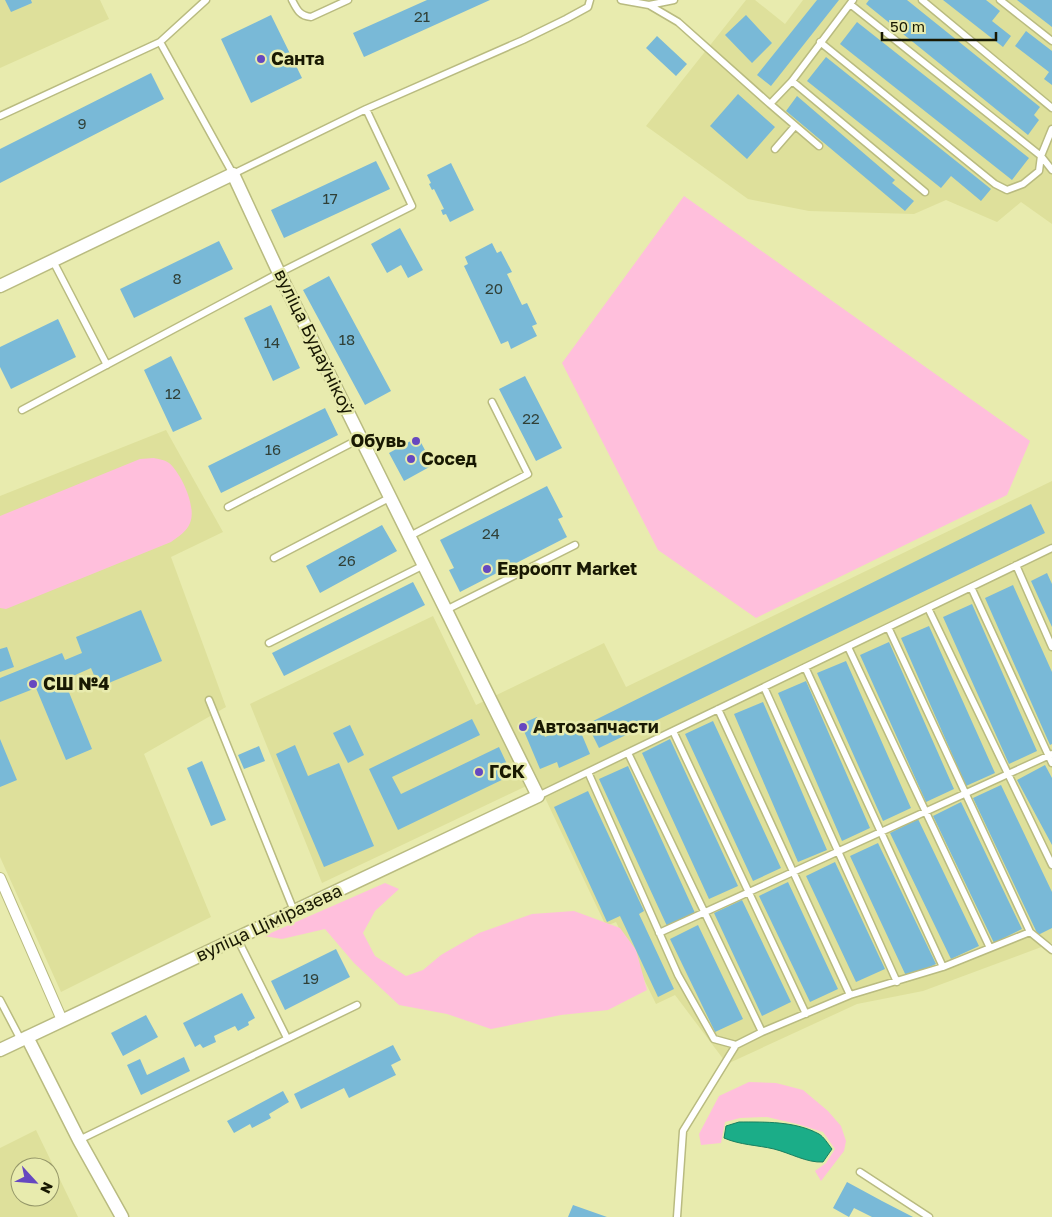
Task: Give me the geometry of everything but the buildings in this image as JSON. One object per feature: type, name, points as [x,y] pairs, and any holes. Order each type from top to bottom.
[{"type":"street","points":[[0,286],[233,174]]},
{"type":"street","name":"вуліца Будаўнікоў","points":[[233,174],[279,273],[538,796]]},
{"type":"street","name":"вуліца Ціміразева","points":[[0,1050],[538,796]]},
{"type":"street","points":[[0,878],[62,1020]]},
{"type":"street","points":[[24,1038],[122,1217]]},
{"type":"lane","points":[[292,0],[298,12],[311,17],[348,0]]},
{"type":"lane","points":[[160,42],[233,174],[366,110],[566,20],[588,7],[590,0]]},
{"type":"lane","points":[[621,0],[649,5],[678,22],[819,146]]},
{"type":"lane","points":[[649,5],[674,0]]},
{"type":"lane","points":[[922,0],[1052,108]]},
{"type":"lane","points":[[1000,0],[1052,41]]},
{"type":"lane","points":[[0,116],[160,42],[203,1]]},
{"type":"lane","points":[[770,104],[792,81],[851,2],[1041,156],[1052,170]]},
{"type":"lane","points":[[820,42],[995,184],[1007,190],[1023,184],[1039,171],[1041,156],[1052,129]]},
{"type":"lane","points":[[792,81],[925,192]]},
{"type":"lane","points":[[22,410],[279,273],[412,206],[366,110]]},
{"type":"lane","points":[[774,149],[795,126]]},
{"type":"lane","points":[[53,261],[107,365]]},
{"type":"lane","points":[[410,536],[528,474],[492,402]]},
{"type":"lane","points":[[228,508],[362,438]]},
{"type":"lane","points":[[274,558],[391,497]]},
{"type":"lane","points":[[446,610],[575,544]]},
{"type":"lane","points":[[538,796],[1050,549],[1052,558]]},
{"type":"lane","points":[[269,644],[424,565]]},
{"type":"lane","points":[[1016,565],[1052,647]]},
{"type":"lane","points":[[970,587],[1050,755],[1052,763]]},
{"type":"lane","points":[[928,608],[1052,865]]},
{"type":"lane","points":[[888,627],[1030,932],[1052,950]]},
{"type":"lane","points":[[848,646],[990,948]]},
{"type":"lane","points":[[805,667],[943,967]]},
{"type":"lane","points":[[764,687],[897,982]]},
{"type":"lane","points":[[209,700],[294,911]]},
{"type":"lane","points":[[718,709],[850,994]]},
{"type":"lane","points":[[673,731],[806,1014]]},
{"type":"lane","points":[[628,752],[762,1032]]},
{"type":"lane","points":[[659,933],[1050,755]]},
{"type":"lane","points":[[588,772],[678,975],[714,1039],[736,1045]]},
{"type":"lane","points":[[677,1217],[683,1131],[736,1045],[850,994],[897,982],[943,967],[1030,932]]},
{"type":"lane","points":[[237,938],[286,1038]]},
{"type":"lane","points":[[0,1000],[24,1038]]},
{"type":"lane","points":[[79,1140],[357,1005]]},
{"type":"lane","points":[[860,1172],[929,1217]]},
{"type":"shaded area","points":[[0,0],[100,0],[109,19],[0,68]]},
{"type":"shaded area","points":[[746,0],[755,0],[785,24],[803,0],[1052,0],[1052,224],[1021,202],[997,222],[946,200],[914,214],[809,211],[748,199],[646,126]]},
{"type":"shaded area","points":[[684,196],[1030,441],[1007,495],[756,618],[658,550],[562,363]]},
{"type":"shaded area","points":[[166,430],[223,532],[171,557],[226,707],[144,754],[211,917],[61,992],[0,857],[0,496]]},
{"type":"shaded area","points":[[154,458],[164,460],[174,468],[187,491],[192,516],[189,526],[185,531],[171,542],[6,609],[0,608],[0,516],[140,459]]},
{"type":"shaded area","points":[[1052,481],[1052,943],[923,991],[857,1004],[727,1064],[675,995],[656,1004],[616,922],[606,926],[537,781],[322,883],[250,704],[433,616],[476,705],[604,643],[626,687]]},
{"type":"shaded area","points":[[385,883],[399,889],[375,911],[363,933],[375,956],[406,976],[423,970],[441,955],[479,933],[532,914],[574,911],[620,928],[636,950],[647,990],[608,1010],[561,1015],[491,1029],[447,1014],[399,1005],[354,963],[325,929],[282,939],[264,936]]},
{"type":"shaded area","points":[[749,1082],[776,1083],[803,1090],[828,1111],[841,1126],[846,1141],[844,1151],[821,1181],[815,1171],[826,1163],[835,1149],[823,1132],[797,1124],[767,1117],[740,1118],[725,1122],[721,1143],[701,1145],[699,1134],[719,1096]]},
{"type":"shaded area","points":[[739,1122],[790,1124],[819,1134],[832,1149],[823,1162],[817,1162],[774,1149],[742,1144],[724,1138],[726,1126]]},
{"type":"shaded area","points":[[36,1130],[49,1157],[10,1157],[10,1207],[60,1207],[60,1180],[78,1217],[0,1217],[0,1148]]},
{"type":"place","name":"Санта","points":[[261,59]]},
{"type":"place","name":"Обувь","points":[[416,441]]},
{"type":"place","name":"Сосед","points":[[411,459]]},
{"type":"place","name":"Евроопт Market","points":[[487,569]]},
{"type":"place","name":"СШ №4","points":[[33,684]]},
{"type":"place","name":"Автозапчасти","points":[[523,727]]},
{"type":"place","name":"ГСК","points":[[479,772]]}]
